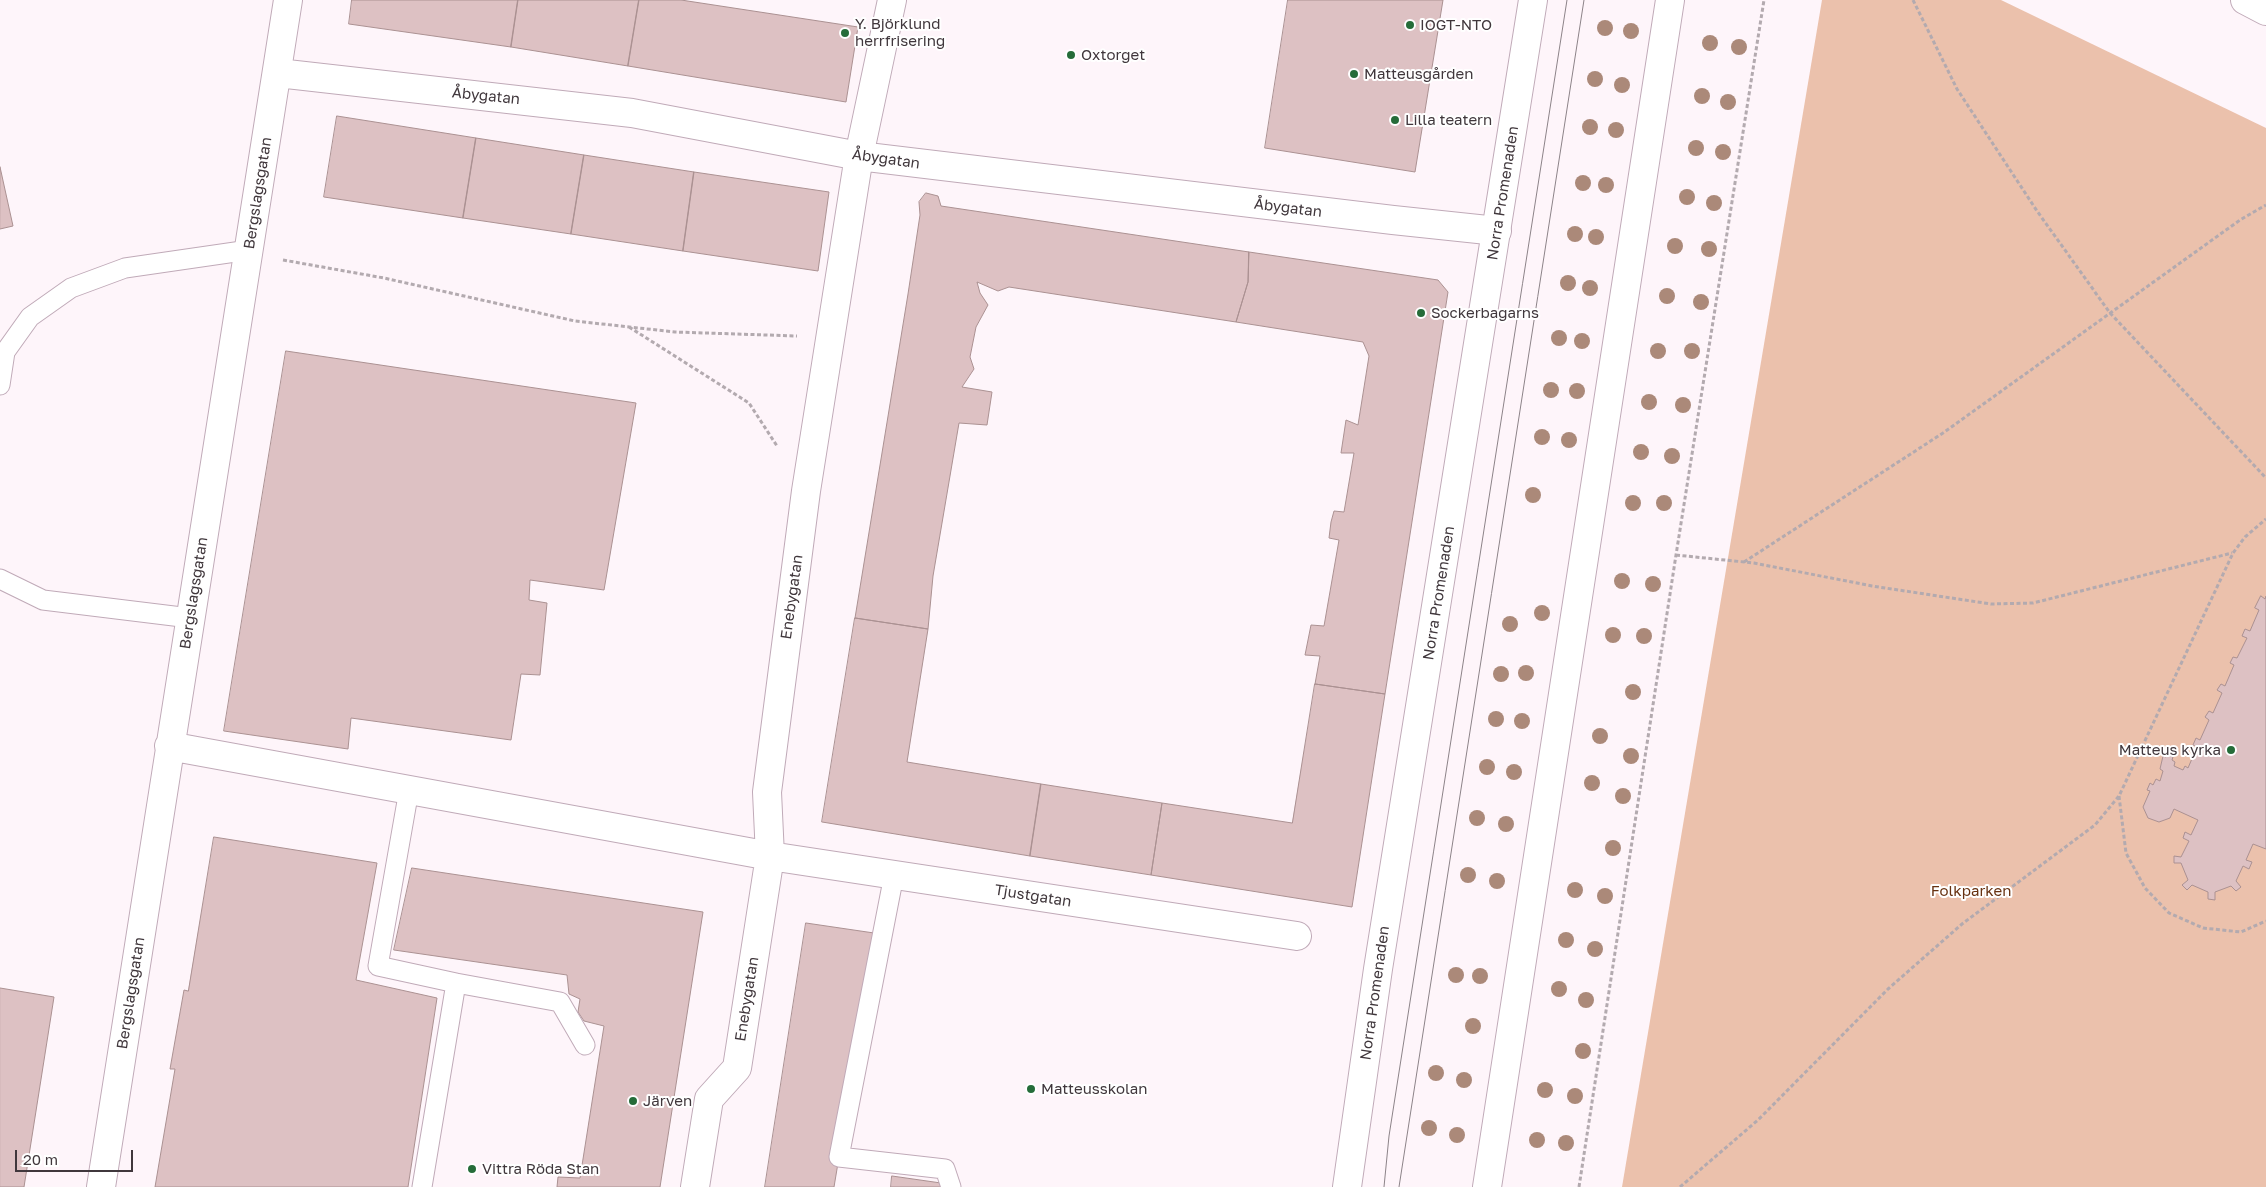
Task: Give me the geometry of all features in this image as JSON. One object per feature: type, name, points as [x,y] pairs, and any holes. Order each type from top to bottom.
[{"type":"street","name":"Bergslagsgatan","points":[[101,1187],[288,0]]},
{"type":"street","name":"Enebygatan","points":[[695,1187],[709,1099],[737,1068],[770,856],[767,792],[806,491],[859,156],[892,0]]},
{"type":"street","name":"Norra Promenaden","points":[[1347,1187],[1380,959],[1533,0]]},
{"type":"street","points":[[1487,1187],[1670,0]]},
{"type":"street","points":[[2245,0],[2266,11]]},
{"type":"street","name":"Åbygatan","points":[[278,73],[632,113],[859,156],[1393,220],[1497,230]]},
{"type":"street","name":"Tjustgatan","points":[[170,746],[770,856],[1297,936]]},
{"type":"lane","points":[[0,386],[5,352],[30,317],[70,288],[125,268],[249,250]]},
{"type":"lane","points":[[0,579],[43,600],[190,618]]},
{"type":"lane","points":[[409,790],[378,966],[456,983],[560,1002],[585,1045]]},
{"type":"lane","points":[[894,875],[839,1157],[945,1169],[951,1187]]},
{"type":"lane","points":[[422,1187],[456,983]]},
{"type":"path","points":[[1579,1187],[1764,0]]},
{"type":"path","points":[[1913,0],[1957,88],[2037,211],[2110,313],[2266,478]]},
{"type":"path","points":[[1744,562],[1943,433],[2240,220],[2266,205]]},
{"type":"path","points":[[249,250],[289,262],[384,278],[575,321],[626,325],[675,332],[794,336],[830,341]]},
{"type":"path","points":[[626,325],[749,403],[806,491]]},
{"type":"path","points":[[1680,1187],[1758,1120],[1888,989],[1962,924],[2095,825],[2119,796],[2233,553],[2246,537],[2266,519]]},
{"type":"path","points":[[1676,555],[1744,562],[1872,586],[1991,604],[2033,603],[2233,553]]},
{"type":"path","points":[[2119,796],[2126,853],[2145,888],[2169,913],[2203,928],[2241,932],[2266,921]]},
{"type":"green space","name":"Folkparken","points":[[1822,0],[2001,0],[2266,128],[2266,1187],[1622,1187]]},
{"type":"building","points":[[352,0],[518,0],[511,47],[349,24]]},
{"type":"building","points":[[518,0],[639,0],[628,66],[511,47]]},
{"type":"building","points":[[639,0],[681,0],[858,27],[846,102],[628,66]]},
{"type":"building","name":"Matteusgården","points":[[1288,0],[1443,0],[1415,172],[1265,148]]},
{"type":"building","points":[[337,116],[476,138],[463,218],[324,197]]},
{"type":"building","points":[[476,138],[584,155],[571,234],[463,218]]},
{"type":"building","points":[[584,155],[694,172],[683,251],[571,234]]},
{"type":"building","points":[[0,167],[13,226],[0,229]]},
{"type":"building","points":[[694,172],[829,192],[818,271],[683,251]]},
{"type":"building","points":[[926,193],[938,196],[941,206],[1249,252],[1248,282],[1236,322],[1009,287],[998,291],[977,282],[980,293],[988,305],[976,327],[970,357],[974,369],[962,387],[992,392],[987,425],[959,423],[933,576],[928,629],[855,618],[908,294],[920,215],[919,202]]},
{"type":"building","points":[[1249,252],[1438,280],[1448,292],[1385,694],[1315,684],[1320,656],[1305,655],[1311,625],[1324,626],[1339,540],[1329,538],[1331,522],[1334,511],[1344,512],[1354,453],[1341,453],[1346,420],[1358,425],[1369,356],[1363,342],[1236,322],[1248,282]]},
{"type":"building","points":[[286,351],[636,403],[604,590],[530,580],[529,600],[547,603],[540,675],[521,674],[511,740],[351,718],[348,749],[224,731]]},
{"type":"building","name":"Matteus kyrka","points":[[2261,596],[2265,599],[2266,596],[2266,849],[2253,844],[2246,860],[2252,862],[2249,869],[2243,866],[2236,881],[2241,887],[2236,891],[2231,886],[2215,892],[2215,900],[2208,899],[2208,892],[2192,885],[2187,890],[2182,885],[2188,880],[2181,863],[2174,863],[2174,856],[2181,857],[2189,841],[2183,838],[2185,832],[2191,835],[2198,820],[2174,809],[2170,818],[2159,822],[2148,818],[2143,807],[2150,791],[2147,790],[2150,783],[2153,785],[2156,779],[2160,781],[2163,771],[2160,769],[2163,756],[2166,757],[2167,754],[2173,757],[2174,766],[2183,770],[2185,766],[2188,768],[2197,747],[2193,745],[2196,738],[2200,740],[2209,720],[2205,717],[2209,711],[2213,713],[2222,693],[2217,690],[2221,684],[2225,686],[2234,665],[2230,663],[2233,657],[2237,658],[2247,638],[2242,636],[2245,629],[2250,631],[2259,610],[2255,608]]},
{"type":"building","points":[[855,618],[928,629],[907,762],[1041,784],[1030,856],[822,822]]},
{"type":"building","points":[[1315,684],[1385,694],[1352,907],[1151,875],[1162,803],[1292,823]]},
{"type":"building","points":[[1041,784],[1162,803],[1151,875],[1030,856]]},
{"type":"building","points":[[214,837],[377,863],[356,980],[437,998],[408,1187],[155,1187],[175,1069],[170,1069],[184,990],[188,991]]},
{"type":"building","name":"Järven","points":[[412,868],[703,912],[660,1187],[557,1187],[558,1177],[580,1178],[604,1026],[584,1021],[578,1012],[580,999],[569,994],[567,975],[394,950]]},
{"type":"building","points":[[806,923],[874,933],[834,1187],[765,1187]]},
{"type":"building","points":[[0,988],[54,997],[24,1187],[0,1187]]},
{"type":"building","points":[[892,1176],[941,1183],[941,1187],[891,1187]]},
{"type":"tram line","points":[[1384,1187],[1389,1136],[1567,0]]},
{"type":"tram line","points":[[1399,1187],[1584,0]]},
{"type":"place","name":"IOGT-NTO","points":[[1410,25]]},
{"type":"place","name":"Y. Björklund herrfrisering","points":[[845,33]]},
{"type":"place","name":"Oxtorget","points":[[1071,55]]},
{"type":"place","name":"Matteusgården","points":[[1354,74]]},
{"type":"place","name":"Lilla teatern","points":[[1395,120]]},
{"type":"place","name":"Sockerbagarns","points":[[1421,313]]},
{"type":"place","name":"Matteus kyrka","points":[[2231,750]]},
{"type":"place","name":"Matteusskolan","points":[[1031,1089]]},
{"type":"place","name":"Järven","points":[[633,1101]]},
{"type":"place","name":"Vittra Röda Stan","points":[[472,1169]]}]
